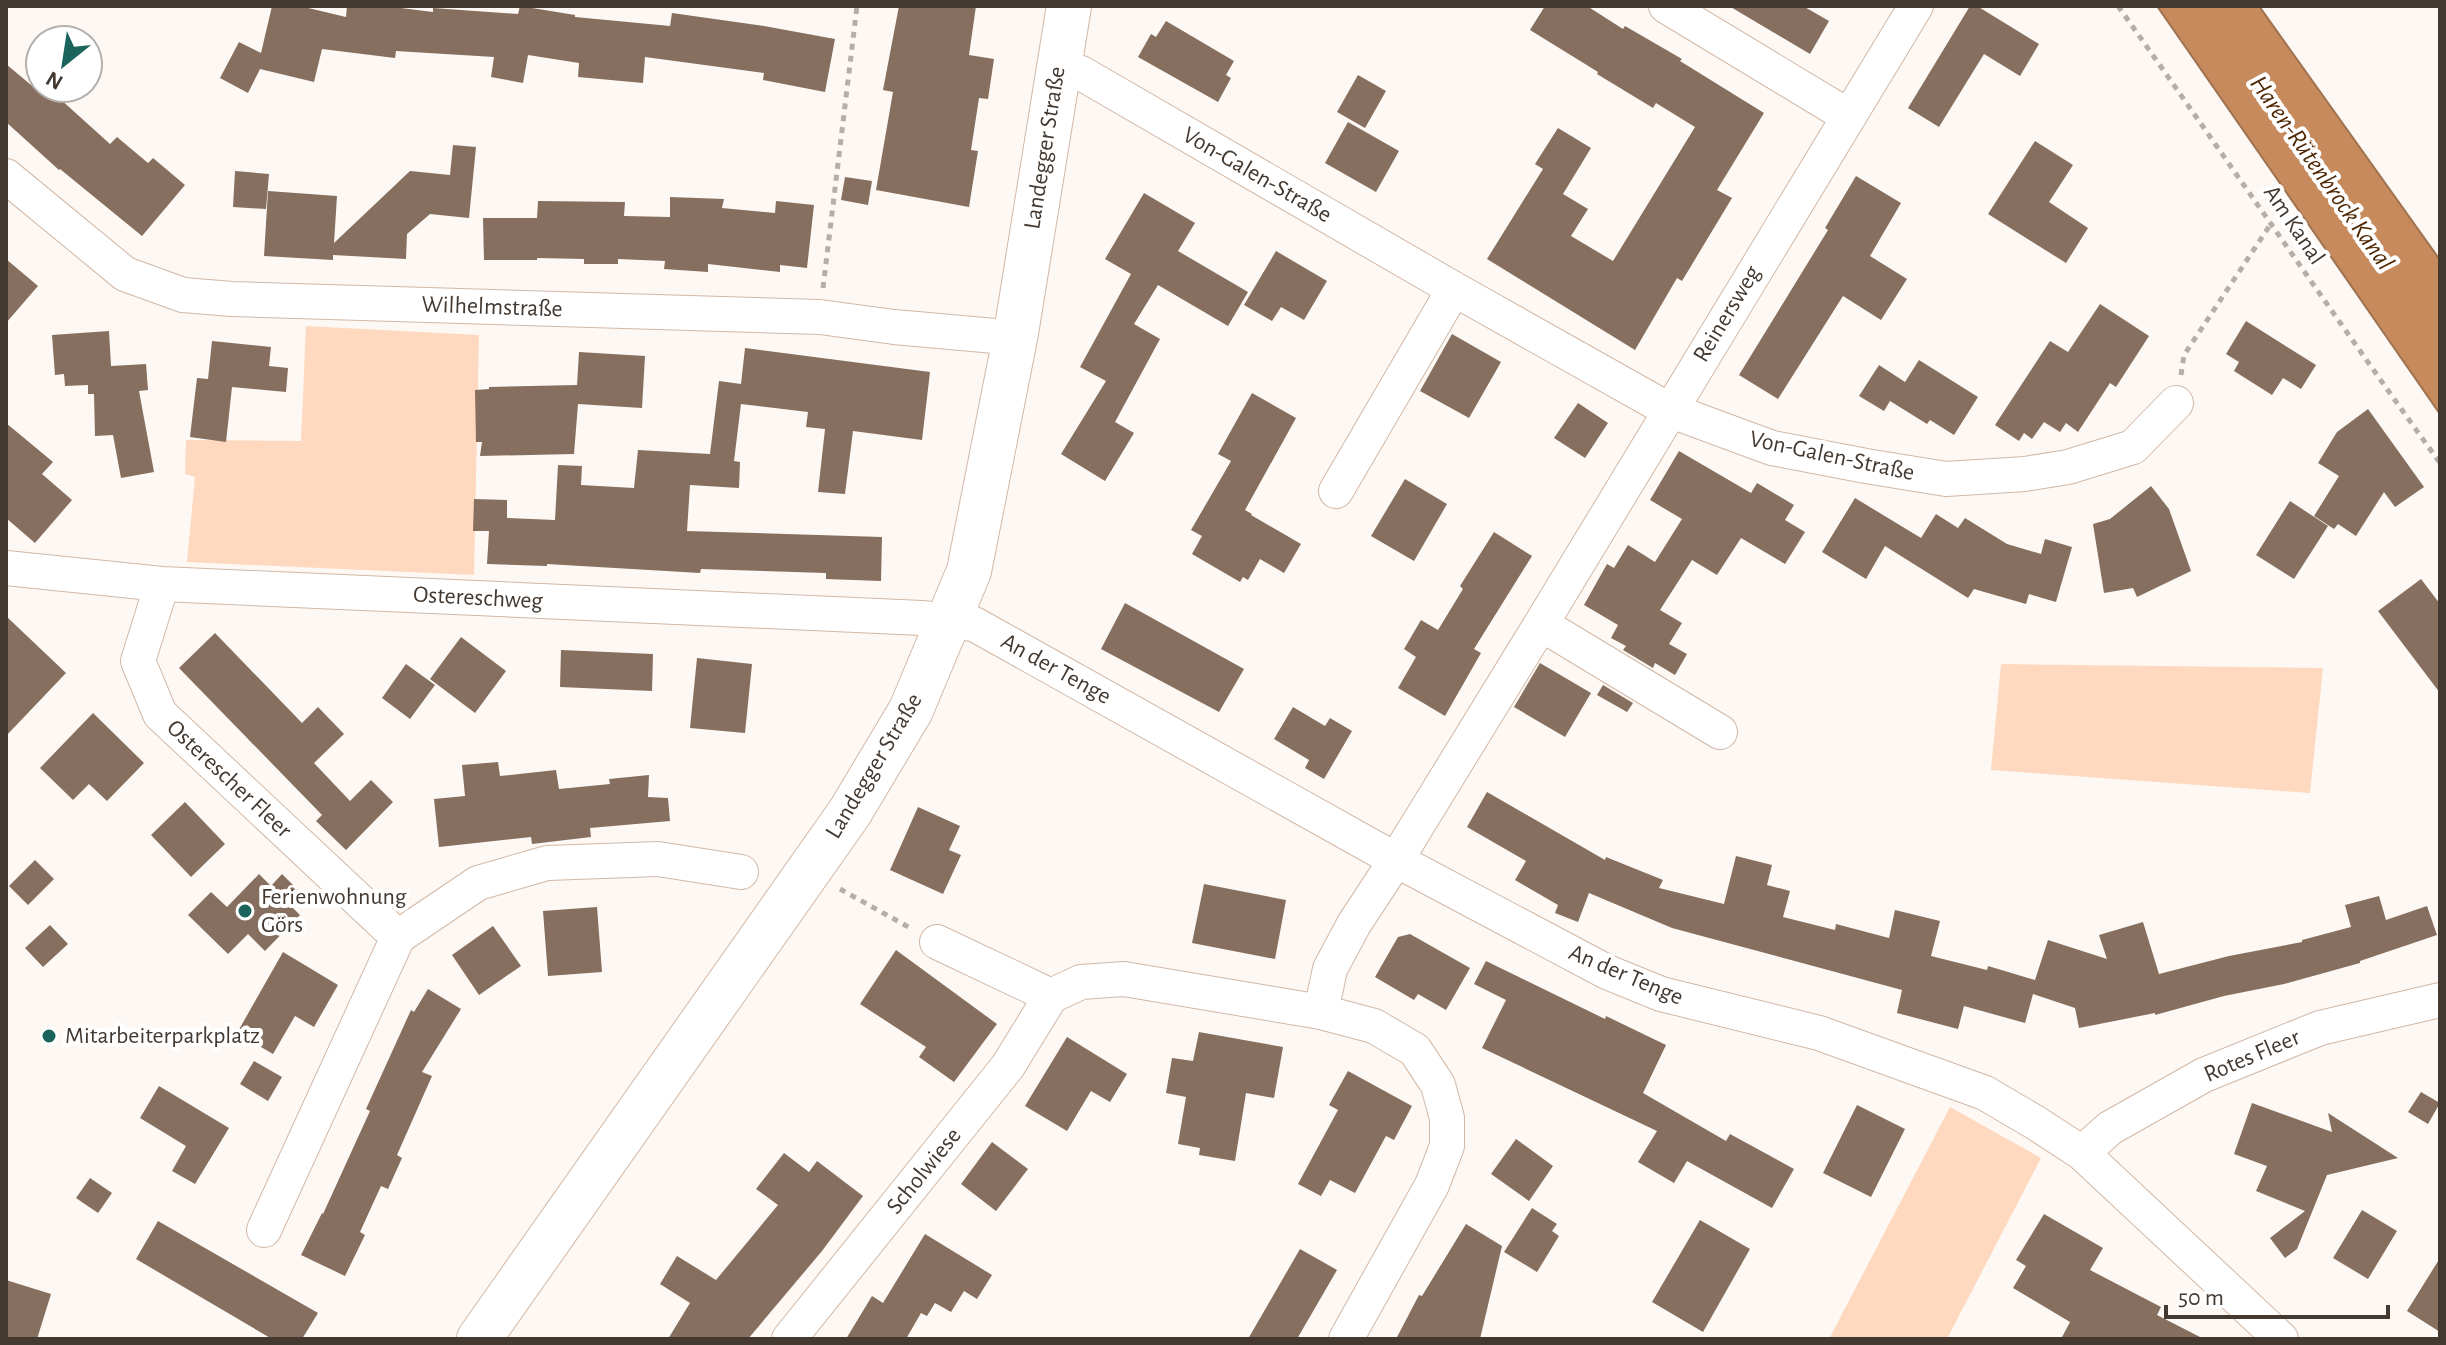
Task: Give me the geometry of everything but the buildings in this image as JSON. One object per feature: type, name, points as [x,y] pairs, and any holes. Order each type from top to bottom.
[{"type":"main road","name":"Landegger Straße","points":[[479,1339],[850,812],[911,710],[969,571],[1016,333],[1069,6]]},
{"type":"street","points":[[1666,6],[1848,116]]},
{"type":"street","name":"Reinersweg","points":[[1396,860],[1916,6]]},
{"type":"street","name":"Von-Galen-Straße","points":[[1058,66],[1081,73],[1669,410],[1772,448],[1946,479],[2025,474],[2068,467],[2133,447],[2176,403]]},
{"type":"street","name":"Wilhelmstraße","points":[[6,176],[125,274],[183,295],[820,317],[966,334],[995,336],[1016,333]]},
{"type":"street","points":[[1336,491],[1454,289]]},
{"type":"street","name":"Ostereschweg","points":[[6,568],[162,584],[950,620]]},
{"type":"street","name":"Osterescher Fleer","points":[[162,584],[138,661],[160,714],[398,937]]},
{"type":"street","name":"An der Tenge","points":[[950,620],[974,624],[998,636],[1396,860],[1607,972],[1661,994],[1819,1033],[1985,1093],[2082,1153],[2281,1339]]},
{"type":"street","points":[[1541,624],[1720,732]]},
{"type":"street","points":[[264,1230],[398,937],[478,883],[547,863],[658,859],[741,872]]},
{"type":"street","points":[[1321,1012],[1330,969],[1354,924],[1396,860]]},
{"type":"street","points":[[937,942],[1051,996],[1081,982],[1124,979],[1321,1012],[1374,1026],[1415,1050],[1438,1085],[1447,1118],[1447,1146],[1432,1185],[1346,1339]]},
{"type":"street","name":"Scholwiese","points":[[789,1339],[1008,1066],[1051,996]]},
{"type":"street","name":"Rotes Fleer","points":[[2082,1153],[2110,1128],[2204,1075],[2320,1028],[2440,1000]]},
{"type":"path","points":[[820,317],[857,6]]},
{"type":"path","name":"Am Kanal","points":[[2118,6],[2440,463]]},
{"type":"path","points":[[2176,403],[2184,355],[2272,222]]},
{"type":"path","points":[[829,884],[937,942]]},
{"type":"shaded area","points":[[306,326],[479,335],[474,575],[187,562],[195,477],[185,474],[186,440],[301,441]]},
{"type":"shaded area","points":[[2001,664],[2323,668],[2310,793],[1991,770]]},
{"type":"shaded area","points":[[1950,1107],[2041,1158],[1947,1339],[1829,1339]]},
{"type":"water","name":"Haren-Rütenbrock Kanal","points":[[2157,6],[2259,6],[2440,260],[2440,414]]},
{"type":"place","name":"Ferienwohnung Görs","points":[[245,911]]},
{"type":"place","name":"Mitarbeiterparkplatz","points":[[49,1036]]}]
